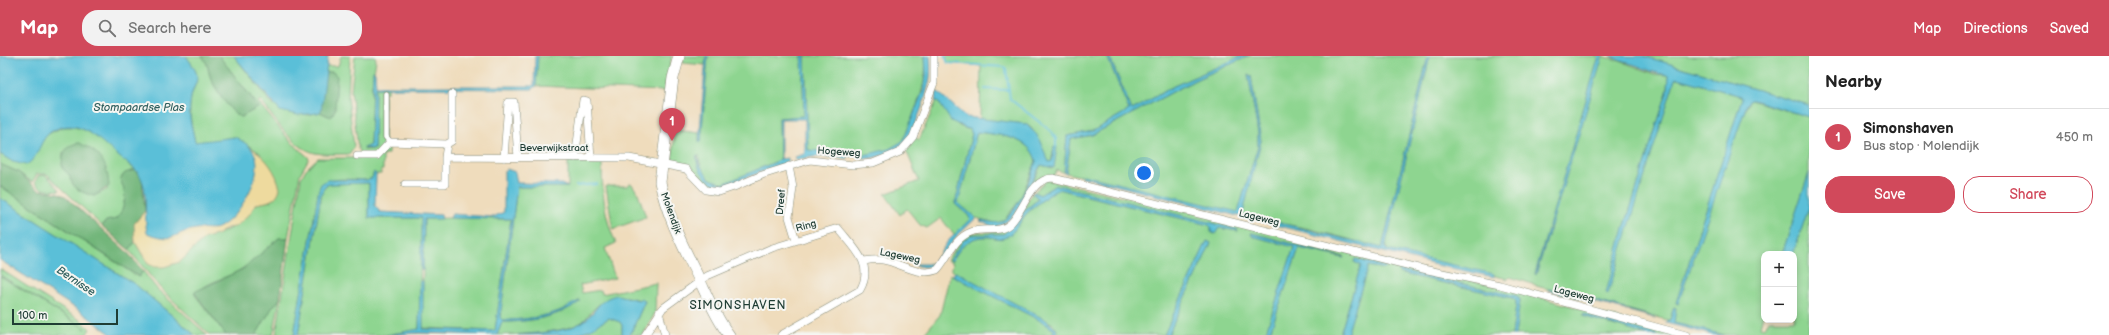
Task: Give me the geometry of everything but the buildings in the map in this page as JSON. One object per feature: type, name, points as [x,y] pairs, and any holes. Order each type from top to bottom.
[{"type":"main road","name":"Molendijk","points":[[679,56],[673,78],[661,164],[660,182],[664,198],[700,282],[714,312],[729,335]]},
{"type":"street","name":"Hogeweg","points":[[661,164],[686,169],[706,190],[719,192],[789,166],[810,160],[859,165],[880,161],[900,152],[913,137],[934,83],[934,56]]},
{"type":"street","points":[[386,94],[386,137],[390,142]]},
{"type":"street","points":[[357,156],[377,156],[390,142],[447,144],[452,141],[452,94]]},
{"type":"street","points":[[575,158],[583,100],[587,101],[592,158]]},
{"type":"street","points":[[504,158],[508,102],[514,102],[518,158]]},
{"type":"street","points":[[405,184],[445,184],[445,157],[447,144]]},
{"type":"street","name":"Beverwijkstraat","points":[[445,157],[629,158],[661,164]]},
{"type":"street","name":"Dreef","points":[[789,166],[793,188],[789,217],[796,240]]},
{"type":"street","name":"Lageweg","points":[[864,261],[883,260],[908,269],[932,272],[937,270],[966,234],[976,230],[993,230],[1006,227],[1018,214],[1037,185],[1044,179],[1053,178],[1423,269],[1500,285],[1686,335]]},
{"type":"street","name":"Ring","points":[[645,335],[660,312],[673,300],[707,276],[796,240],[838,228],[864,261]]},
{"type":"street","points":[[781,335],[860,290],[865,282],[864,261]]},
{"type":"street","points":[[660,312],[665,335]]},
{"type":"green space","points":[[186,56],[202,56],[216,88],[233,112],[241,117],[259,107],[219,56],[234,56],[273,105],[308,115],[320,112],[328,116],[333,72],[326,72],[326,66],[338,66],[341,56],[350,56],[348,97],[354,147],[349,154],[319,154],[306,150],[298,145],[284,131],[260,100],[258,102],[290,141],[309,158],[300,174],[288,238],[279,238],[243,268],[205,286],[195,295],[226,335],[210,335],[161,289],[129,250],[135,242],[148,264],[180,262],[203,239],[235,226],[248,215],[256,204],[271,201],[260,153],[235,137],[195,143],[190,105],[197,77],[196,72]]},
{"type":"green space","points":[[202,56],[219,56],[259,107],[241,117],[233,112],[216,88]]},
{"type":"green space","points":[[355,56],[375,56],[376,60],[372,85],[370,145],[364,150],[374,149],[375,88],[388,88],[388,92],[384,92],[384,145],[375,155],[360,153],[358,149],[351,90]]},
{"type":"green space","points":[[538,56],[672,56],[664,91],[536,86]]},
{"type":"green space","points":[[684,56],[706,56],[705,65],[683,63]]},
{"type":"green space","points":[[708,56],[802,56],[804,114],[803,116],[779,118],[780,160],[723,184],[709,178],[703,170],[699,160],[699,155],[697,159],[702,173],[709,180],[723,186],[723,189],[711,186],[687,167],[672,162],[675,130],[699,133],[699,141],[701,141]]},
{"type":"green space","points":[[805,56],[925,56],[925,78],[922,91],[903,141],[892,149],[870,156],[844,156],[820,152],[809,152]]},
{"type":"green space","points":[[945,56],[1107,56],[1129,110],[1093,131],[1067,136],[1064,173],[1057,170],[1053,176],[1030,188],[1041,165],[1053,168],[1054,147],[1051,163],[1047,160],[1035,133],[1026,124],[980,119],[981,66],[948,63]]},
{"type":"green space","points":[[1109,56],[1242,56],[1174,86],[1132,110]]},
{"type":"green space","points":[[1249,56],[1428,56],[1382,248],[1310,229],[1243,216],[1242,213],[1261,141],[1251,76],[1248,74],[1258,133],[1258,146],[1238,213],[1066,173],[1071,139],[1092,135],[1195,80]]},
{"type":"green space","points":[[1430,56],[1599,56],[1535,274],[1536,275],[1602,57],[1606,57],[1654,74],[1669,75],[1668,89],[1623,232],[1607,294],[1675,79],[1678,78],[1741,96],[1742,98],[1676,303],[1678,304],[1740,121],[1750,100],[1809,117],[1809,173],[1783,251],[1761,251],[1760,327],[1765,328],[1768,323],[1797,323],[1797,251],[1794,251],[1809,207],[1809,335],[1724,335],[1674,323],[1673,321],[1676,308],[1674,307],[1670,320],[1667,320],[1536,286],[1510,277],[1508,279],[1387,250],[1386,242]]},
{"type":"green space","points":[[1643,56],[1809,56],[1809,105]]},
{"type":"green space","points":[[326,72],[333,72],[337,76],[335,110],[331,117],[320,112]]},
{"type":"green space","points":[[937,100],[959,126],[970,130],[972,134],[955,204],[969,216],[970,219],[954,235],[941,218],[927,228],[920,225],[907,209],[900,215],[885,194],[919,181],[906,150],[915,137],[919,140]]},
{"type":"green space","points":[[63,127],[74,127],[92,132],[135,170],[125,173],[120,179],[124,190],[124,204],[117,219],[106,221],[102,226],[47,174],[37,174],[32,182],[18,172],[0,164],[0,154],[13,162],[40,146],[46,135]],"holes":[[[63,152],[108,189],[94,196],[77,189],[69,174],[62,168]]]},
{"type":"green space","points":[[977,132],[1012,138],[1027,146],[1033,153],[1036,161],[1020,200],[1005,219],[996,223],[976,218],[958,203]]},
{"type":"green space","points":[[79,143],[98,155],[107,171],[109,186],[94,196],[77,189],[69,174],[62,168],[63,155],[67,148]]},
{"type":"green space","points":[[388,147],[388,154],[383,154],[383,170],[381,170],[381,174],[376,174],[374,172],[372,178],[367,180],[334,180],[322,185],[319,189],[294,335],[276,335],[301,178],[306,169],[318,158],[377,158]]},
{"type":"green space","points":[[568,161],[602,162],[604,204],[616,243],[605,248],[615,278],[580,285],[582,293],[601,290],[602,294],[656,283],[655,313],[643,335],[630,335],[645,301],[618,296],[606,299],[600,303],[584,321],[574,326],[541,333],[497,335],[502,322],[533,320],[554,315],[580,300],[562,310],[542,316],[512,320],[502,320],[500,318],[517,187],[568,187]]},
{"type":"green space","points":[[0,164],[18,172],[39,190],[58,193],[65,196],[127,252],[143,271],[139,277],[0,186]]},
{"type":"green space","points":[[135,170],[142,179],[145,211],[136,221],[135,242],[129,250],[102,226],[106,221],[117,219],[124,204],[124,190],[120,179],[125,173]]},
{"type":"green space","points":[[46,175],[60,190],[46,190],[37,185],[35,182],[38,176]]},
{"type":"green space","points":[[1047,180],[1162,205],[1389,263],[1501,287],[1679,335],[1657,335],[1583,314],[1583,316],[1647,335],[1515,335],[1520,300],[1517,296],[1399,270],[1399,273],[1513,298],[1516,300],[1516,305],[1512,335],[1347,335],[1368,266],[1385,269],[1386,267],[1355,259],[1354,262],[1361,265],[1340,335],[1269,335],[1299,248],[1344,257],[1252,233],[1252,236],[1294,247],[1265,335],[1168,335],[1211,243],[1207,241],[1164,335],[1055,335],[1057,330],[1053,324],[951,270],[953,263],[947,260],[965,236],[979,232],[1000,231],[1012,224],[1004,234],[971,235],[962,242],[950,260],[952,261],[959,250],[972,239],[984,237],[1006,237],[1017,227],[1026,214],[1058,189],[1209,225],[1211,232],[1214,234],[1219,228],[1238,231],[1237,229],[1056,185],[1040,195],[1034,192]]},
{"type":"green space","points":[[369,183],[369,218],[422,218],[419,329],[387,335],[298,335],[322,190],[329,184]]},
{"type":"green space","points":[[631,183],[638,193],[646,217],[613,229],[606,186],[627,186]]},
{"type":"green space","points":[[0,186],[138,277],[143,271],[157,289],[207,335],[195,335],[136,285],[0,198]]},
{"type":"green space","points":[[1032,193],[1039,199],[1026,209],[1014,222]]},
{"type":"green space","points":[[424,219],[511,219],[495,331],[422,328]]},
{"type":"green space","points":[[279,238],[288,238],[280,299],[272,308],[256,335],[226,335],[194,292],[243,269]]},
{"type":"green space","points":[[0,269],[83,322],[90,329],[86,335],[0,335],[0,276],[86,329],[0,275]]},
{"type":"green space","points":[[950,274],[1043,322],[1054,330],[1052,335],[923,335],[940,315]]},
{"type":"green space","points":[[280,299],[273,335],[256,335],[272,308]]},
{"type":"green space","points":[[609,318],[620,322],[622,325],[622,335],[574,335],[591,329]]},
{"type":"sand","points":[[250,147],[261,155],[270,165],[280,189],[276,196],[268,202],[256,204],[250,214],[235,227],[227,228],[217,235],[205,238],[180,262],[164,267],[155,267],[148,264],[135,242],[134,224],[145,211],[147,233],[150,234],[205,227],[214,228],[223,224],[231,218],[246,198],[255,176],[256,161]]},
{"type":"water","name":"Stompaardse Plas","points":[[0,56],[186,56],[196,72],[197,77],[197,81],[191,96],[190,110],[190,119],[195,142],[235,137],[250,147],[256,157],[257,166],[252,186],[247,196],[234,215],[220,227],[214,229],[196,229],[173,237],[164,238],[147,233],[145,197],[143,183],[139,174],[96,137],[81,128],[72,126],[54,130],[49,133],[42,142],[31,162],[26,165],[13,162],[0,154]]},
{"type":"water","points":[[234,56],[328,56],[321,111],[318,113],[298,115],[280,111]]},
{"type":"water","points":[[535,56],[538,56],[536,86],[532,89],[375,88],[374,149],[363,148],[370,145],[373,71],[375,72],[376,86],[532,86],[534,85]]},
{"type":"water","points":[[706,56],[708,56],[701,142],[699,142]]},
{"type":"water","points":[[802,56],[805,56],[808,150],[831,152],[848,156],[847,159],[821,156],[796,160],[795,157],[804,154],[805,152],[805,119],[781,119],[781,159],[788,158],[788,162],[726,185],[720,186],[709,181],[698,166],[697,155],[699,164],[710,179],[723,184],[780,160],[779,118],[803,116],[804,114]]},
{"type":"water","points":[[925,56],[930,56],[929,83],[914,127],[901,146],[889,153],[874,158],[864,159],[864,155],[889,149],[903,141],[924,88],[926,75]]},
{"type":"water","points":[[1107,56],[1109,56],[1132,110],[1174,86],[1242,56],[1249,56],[1195,80],[1092,135],[1071,139],[1066,173],[1064,173],[1067,136],[1093,131],[1129,110]]},
{"type":"water","points":[[1428,56],[1430,56],[1385,248],[1387,250],[1494,274],[1494,277],[1432,264],[1256,220],[1257,218],[1268,220],[1382,248]]},
{"type":"water","points":[[1599,56],[1603,56],[1536,275],[1535,274]]},
{"type":"water","points":[[1610,56],[1643,56],[1809,105],[1809,117],[1753,100],[1750,100],[1747,104],[1678,304],[1676,303],[1742,98],[1741,96],[1678,78],[1675,79],[1608,294],[1606,293],[1623,232],[1668,89],[1669,75],[1653,72],[1617,60]]},
{"type":"water","points":[[1248,74],[1251,76],[1261,141],[1242,217],[1079,176],[1083,175],[1238,212],[1258,146],[1258,133]]},
{"type":"water","points":[[937,91],[966,117],[1026,124],[1037,135],[1049,162],[1052,161],[1054,147],[1057,147],[1054,168],[1041,165],[1022,202],[1011,218],[994,227],[980,221],[998,223],[1012,212],[1018,204],[1036,161],[1033,153],[1027,146],[1012,138],[977,132],[958,203],[976,218],[956,237],[934,266],[923,267],[912,264],[933,264],[948,241],[970,219],[968,215],[955,204],[972,134],[970,130],[951,121],[938,101],[935,101]]},
{"type":"water","points":[[507,169],[515,172],[517,183],[561,184],[568,187],[517,187],[500,318],[502,320],[516,320],[542,316],[559,311],[581,301],[563,311],[543,318],[502,322],[497,335],[419,333],[387,335],[419,329],[420,281],[423,281],[423,329],[495,331],[511,219],[450,218],[452,214],[493,217],[504,212],[504,171]]},
{"type":"water","points":[[374,172],[376,174],[375,206],[380,212],[441,215],[442,219],[424,219],[423,270],[421,270],[421,218],[369,218],[369,183],[329,184],[324,187],[321,195],[298,335],[294,335],[321,184],[327,180],[367,180],[372,178]]},
{"type":"water","points":[[1809,173],[1809,207],[1794,251],[1783,251]]},
{"type":"water","points":[[1056,185],[1237,229],[1238,231],[1219,228],[1215,234],[1211,232],[1209,225],[1058,189],[1026,214],[1017,227],[1006,237],[984,237],[972,239],[959,250],[952,261],[950,260],[962,242],[971,235],[1004,234],[1026,209],[1039,199],[1032,193],[1034,192],[1040,195]]},
{"type":"water","name":"Bernisse","points":[[0,198],[136,285],[195,335],[112,335],[80,311],[0,260]]},
{"type":"water","points":[[1251,233],[1344,258],[1299,248],[1269,335],[1265,335],[1294,247],[1252,236]]},
{"type":"water","points":[[1207,241],[1211,243],[1168,335],[1164,335]]},
{"type":"water","points":[[1355,259],[1386,267],[1385,269],[1368,266],[1347,335],[1340,335],[1361,265],[1354,262]]},
{"type":"water","points":[[1399,270],[1517,296],[1520,300],[1515,335],[1512,335],[1516,305],[1516,300],[1513,298],[1399,273]]},
{"type":"water","points":[[956,272],[1046,320],[1057,330],[1055,335],[1052,335],[1054,330],[1043,322],[953,276]]},
{"type":"water","points":[[1549,289],[1604,303],[1655,318],[1548,290]]},
{"type":"water","points":[[617,295],[638,300],[642,298],[645,301],[630,335],[622,335],[622,325],[620,322],[609,318],[591,329],[574,335],[518,335],[550,332],[574,326],[586,319],[605,300]]},
{"type":"water","points":[[1674,307],[1676,308],[1674,323],[1724,335],[1713,335],[1666,323],[1666,321],[1670,320]]},
{"type":"water","points":[[1583,314],[1657,335],[1647,335],[1583,316]]},
{"type":"waterway","points":[[945,56],[948,63],[1004,67],[1006,69],[1010,99],[1052,132],[1056,139],[1056,147]]},
{"type":"waterway","points":[[985,89],[1009,90]]},
{"type":"waterway","points":[[576,186],[597,184]]},
{"type":"place","name":"Simonshaven","points":[[672,141]]},
{"type":"district","name":"SIMONSHAVEN","points":[[738,305]]}]
